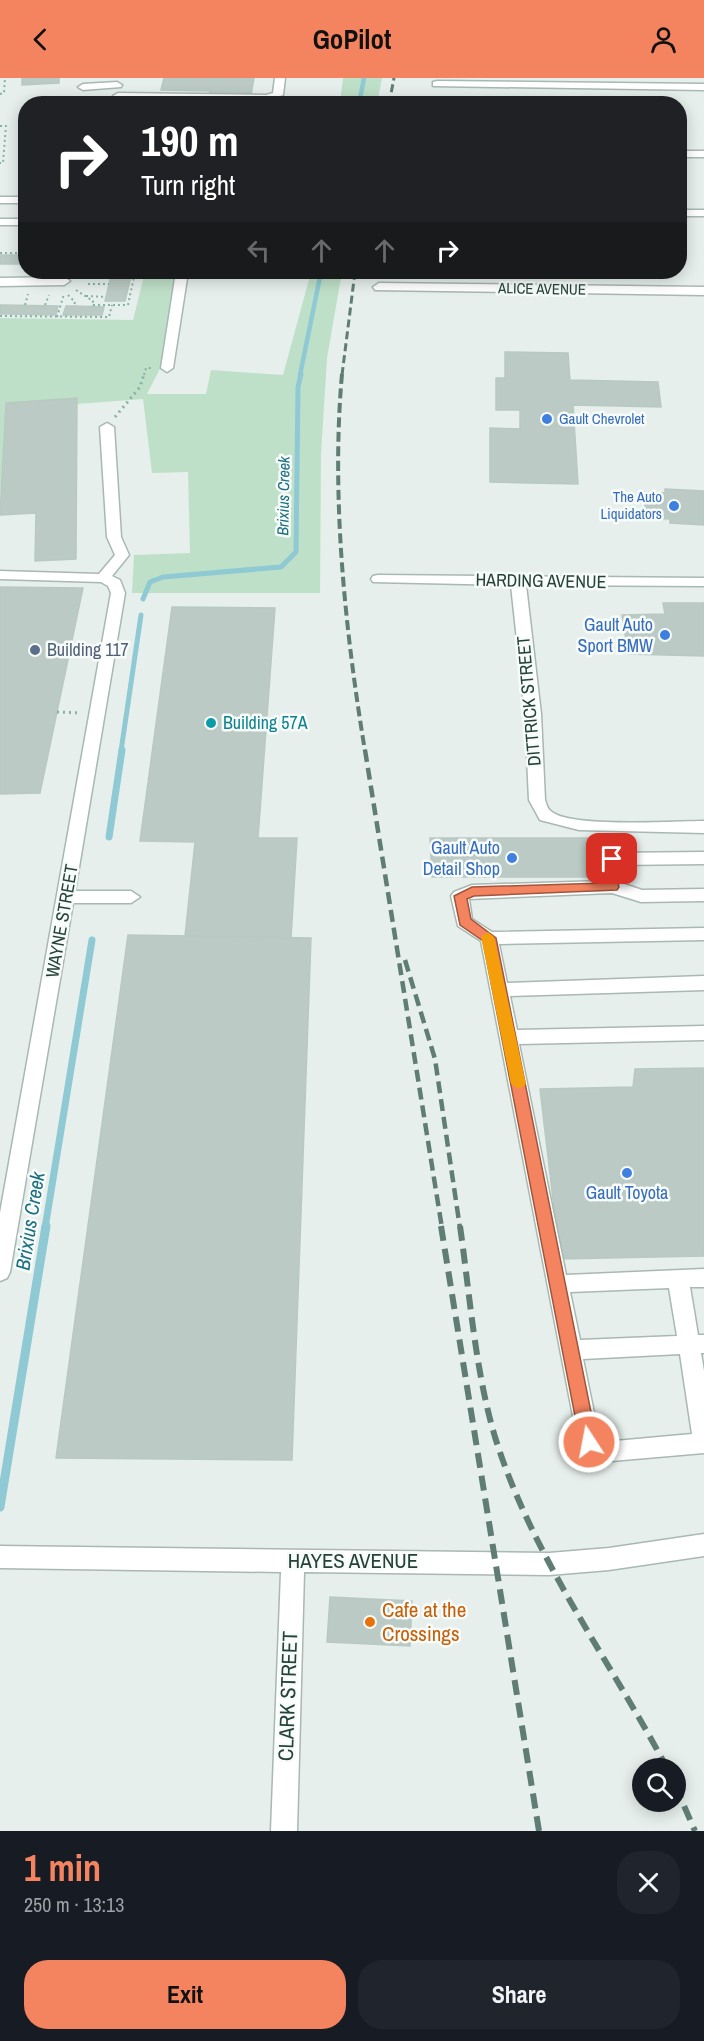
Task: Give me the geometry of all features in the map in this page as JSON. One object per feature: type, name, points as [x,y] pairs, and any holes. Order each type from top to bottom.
[{"type":"street","points":[[272,96],[278,94],[280,78]]},
{"type":"street","points":[[437,84],[704,87]]},
{"type":"street","points":[[83,87],[224,96]]},
{"type":"street","points":[[687,154],[704,154]]},
{"type":"street","points":[[0,200],[18,200]]},
{"type":"street","points":[[687,213],[704,213]]},
{"type":"street","points":[[0,222],[18,222]]},
{"type":"street","points":[[167,368],[181,279]]},
{"type":"street","points":[[0,282],[64,281]]},
{"type":"street","name":"ALICE AVENUE","points":[[380,287],[704,291]]},
{"type":"street","points":[[0,575],[103,578],[122,555],[114,537],[107,427]]},
{"type":"street","name":"WAYNE STREET","points":[[0,1272],[118,593],[115,583],[103,578]]},
{"type":"street","name":"HARDING AVENUE","points":[[378,579],[704,582]]},
{"type":"street","name":"DITTRICK STREET","points":[[518,580],[533,714],[537,800],[541,812],[547,818],[557,822],[635,826]]},
{"type":"street","points":[[641,858],[635,826],[704,827]]},
{"type":"street","points":[[613,887],[608,864],[612,859],[704,858]]},
{"type":"street","points":[[704,895],[641,896],[613,887],[472,891],[460,896],[464,922],[489,938],[704,933]]},
{"type":"street","points":[[66,897],[131,897]]},
{"type":"street","points":[[489,938],[589,1442],[600,1452],[704,1443]]},
{"type":"street","points":[[500,990],[704,983]]},
{"type":"street","points":[[509,1037],[704,1033]]},
{"type":"street","points":[[558,1284],[704,1278]]},
{"type":"street","points":[[678,1279],[696,1345],[704,1437]]},
{"type":"street","points":[[571,1350],[696,1345]]},
{"type":"street","name":"HAYES AVENUE","points":[[0,1557],[549,1564],[609,1559],[704,1545]]},
{"type":"street","name":"CLARK STREET","points":[[284,1831],[293,1560]]},
{"type":"path","points":[[0,94],[4,93],[5,79]]},
{"type":"path","points":[[0,88],[5,87]]},
{"type":"path","points":[[0,126],[6,126],[5,153],[3,163],[0,163]]},
{"type":"path","points":[[0,135],[5,135]]},
{"type":"path","points":[[0,142],[5,142]]},
{"type":"path","points":[[0,153],[5,153]]},
{"type":"path","points":[[0,253],[18,253]]},
{"type":"path","points":[[77,290],[93,301],[92,306],[128,305],[132,279]]},
{"type":"path","points":[[88,284],[109,284]]},
{"type":"path","points":[[45,305],[50,295]]},
{"type":"path","points":[[57,316],[66,295],[75,302],[74,306]]},
{"type":"path","points":[[86,296],[106,297]]},
{"type":"path","points":[[0,316],[109,317],[112,305]]},
{"type":"path","points":[[107,427],[141,387],[146,368],[167,368]]},
{"type":"green space","points":[[343,78],[382,78],[378,96],[341,96]]},
{"type":"green space","points":[[143,279],[179,279],[170,349],[147,394],[206,394],[211,370],[283,375],[309,279],[341,279],[327,358],[321,454],[320,593],[132,593],[134,555],[190,553],[188,472],[152,473],[143,399],[77,404],[6,403],[0,501],[0,318],[133,320]]},
{"type":"building","points":[[22,78],[59,78],[59,83],[22,85]]},
{"type":"building","points":[[164,78],[254,78],[251,95],[209,95],[210,91],[161,90]]},
{"type":"building","points":[[0,255],[18,255],[18,264],[0,264]]},
{"type":"building","points":[[110,279],[130,279],[125,301],[105,301]]},
{"type":"building","points":[[0,305],[58,306],[56,315],[0,314]]},
{"type":"building","points":[[66,306],[104,307],[102,315],[63,315]]},
{"type":"building","name":"Gault Chevrolet","points":[[505,352],[568,353],[570,380],[658,382],[661,407],[573,405],[578,484],[490,482],[490,428],[520,429],[520,410],[496,410],[496,378],[505,378]]},
{"type":"building","points":[[77,398],[76,559],[35,561],[36,513],[0,515],[6,403]]},
{"type":"building","name":"The Auto Liquidators","points":[[665,489],[704,491],[704,525],[670,523],[670,519],[646,518],[644,492],[665,493]]},
{"type":"building","name":"Building 117","points":[[0,587],[83,588],[40,793],[0,794]]},
{"type":"building","name":"Gault Auto Sport BMW","points":[[663,603],[704,603],[704,656],[628,654],[622,615],[665,614]]},
{"type":"building","name":"Building 57A","points":[[172,607],[275,608],[258,838],[297,838],[291,938],[185,936],[195,842],[140,841]]},
{"type":"building","name":"Gault Auto Detail Shop","points":[[430,838],[591,838],[596,877],[432,877]]},
{"type":"building","points":[[128,935],[311,938],[292,1460],[56,1458]]},
{"type":"building","name":"Gault Toyota","points":[[704,1068],[704,1256],[560,1259],[540,1089],[633,1087],[635,1069]]},
{"type":"building","name":"Cafe at the Crossings","points":[[330,1597],[412,1601],[410,1646],[327,1642]]},
{"type":"waterway","name":"Brixius Creek","points":[[361,96],[364,78]]},
{"type":"waterway","name":"Brixius Creek","points":[[300,375],[320,279]]},
{"type":"waterway","name":"Brixius Creek","points":[[143,599],[150,582],[163,577],[281,567],[296,552],[298,387],[301,374]]},
{"type":"waterway","name":"Brixius Creek","points":[[121,751],[141,615]]},
{"type":"waterway","name":"Brixius Creek","points":[[109,837],[122,750]]},
{"type":"waterway","name":"Brixius Creek","points":[[45,1228],[92,940]]},
{"type":"waterway","name":"Brixius Creek","points":[[0,1507],[46,1226]]},
{"type":"railway","points":[[391,96],[394,78]]},
{"type":"railway","points":[[342,375],[354,279]]},
{"type":"railway","points":[[342,374],[339,420],[339,515],[351,658],[365,751]]},
{"type":"railway","points":[[365,750],[442,1228]]},
{"type":"railway","points":[[405,960],[435,1059],[460,1228]]},
{"type":"railway","points":[[441,1226],[539,1831]]},
{"type":"railway","points":[[460,1226],[482,1386],[495,1437],[511,1481],[550,1565],[661,1758]]},
{"type":"railway","points":[[686,1810],[695,1831]]},
{"type":"slow traffic","points":[[488,937],[519,1084]]},
{"type":"place","name":"Gault Chevrolet","points":[[547,419]]},
{"type":"place","name":"The Auto Liquidators","points":[[674,506]]},
{"type":"place","name":"Gault Auto Sport BMW","points":[[665,635]]},
{"type":"place","name":"Building 117","points":[[35,650]]},
{"type":"place","name":"Building 57A","points":[[211,723]]},
{"type":"place","name":"Gault Auto Detail Shop","points":[[512,858]]},
{"type":"place","name":"Gault Toyota","points":[[627,1173]]},
{"type":"place","name":"Cafe at the Crossings","points":[[370,1622]]},
{"type":"route","points":[[589,1442],[489,938],[464,922],[460,896],[472,891],[613,887],[608,864],[612,859]]}]
